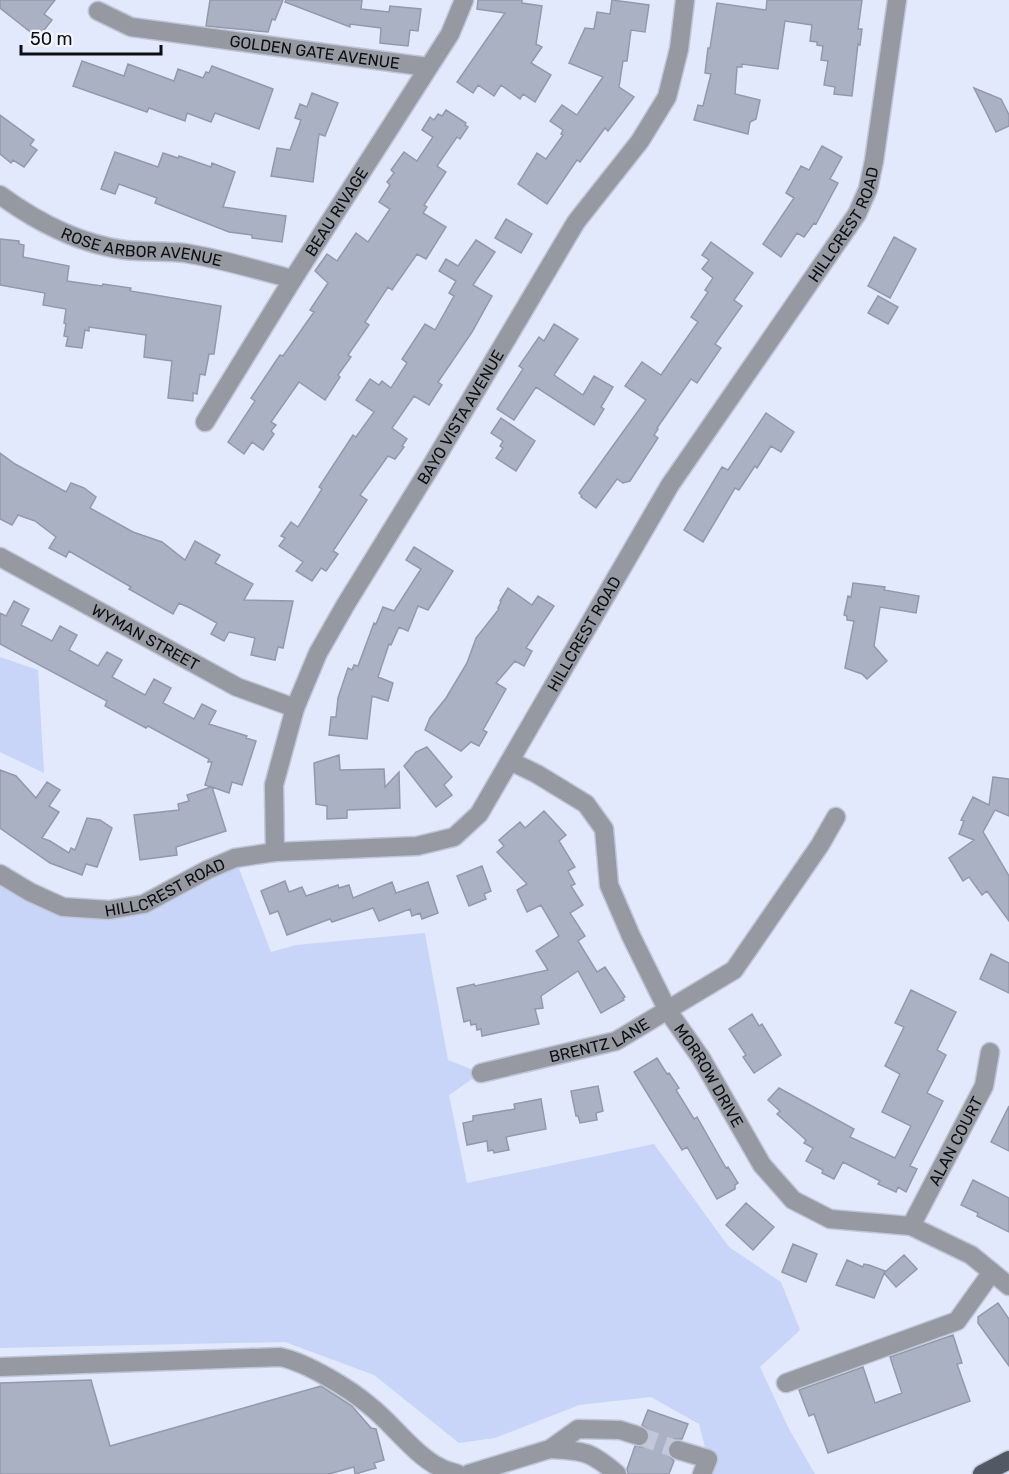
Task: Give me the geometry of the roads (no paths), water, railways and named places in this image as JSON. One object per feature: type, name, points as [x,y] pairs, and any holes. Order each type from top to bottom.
[{"type":"main road","points":[[982,1474],[1009,1461]]},
{"type":"street","name":"BEAU RIVAGE","points":[[205,422],[293,279],[450,34],[464,0]]},
{"type":"street","name":"BAYO VISTA AVENUE","points":[[275,852],[274,785],[295,708],[318,653],[576,222],[640,141],[668,97],[679,49],[685,0]]},
{"type":"street","name":"HILLCREST ROAD","points":[[0,874],[30,892],[63,907],[110,910],[144,904],[207,870],[235,858],[275,852],[417,846],[454,837],[479,814],[670,485],[856,214],[868,189],[874,161],[897,0]]},
{"type":"street","name":"GOLDEN GATE AVENUE","points":[[98,11],[131,27],[428,67]]},
{"type":"street","name":"ROSE ARBOR AVENUE","points":[[0,195],[25,214],[74,238],[124,250],[184,253],[231,262],[293,279]]},
{"type":"street","name":"WYMAN STREET","points":[[0,557],[237,687],[295,708]]},
{"type":"street","name":"MORROW DRIVE","points":[[510,761],[537,774],[586,804],[604,829],[609,885],[668,1011],[701,1058],[762,1165],[793,1200],[830,1219],[911,1226],[971,1255],[1009,1286]]},
{"type":"street","name":"BRENTZ LANE","points":[[481,1073],[616,1041],[734,970],[820,845],[836,817]]},
{"type":"street","name":"ALAN COURT","points":[[911,1226],[984,1086],[990,1052]]},
{"type":"street","points":[[786,1383],[957,1321],[992,1272]]},
{"type":"street","points":[[0,1367],[291,1359],[305,1365],[369,1405],[426,1458],[439,1468],[458,1474]]},
{"type":"street","points":[[468,1474],[550,1449],[578,1429],[620,1430],[639,1436]]},
{"type":"street","points":[[550,1449],[579,1451],[597,1456],[617,1474]]},
{"type":"street","points":[[678,1450],[708,1459],[702,1474]]},
{"type":"tunnel","points":[[639,1436],[678,1450]]}]
